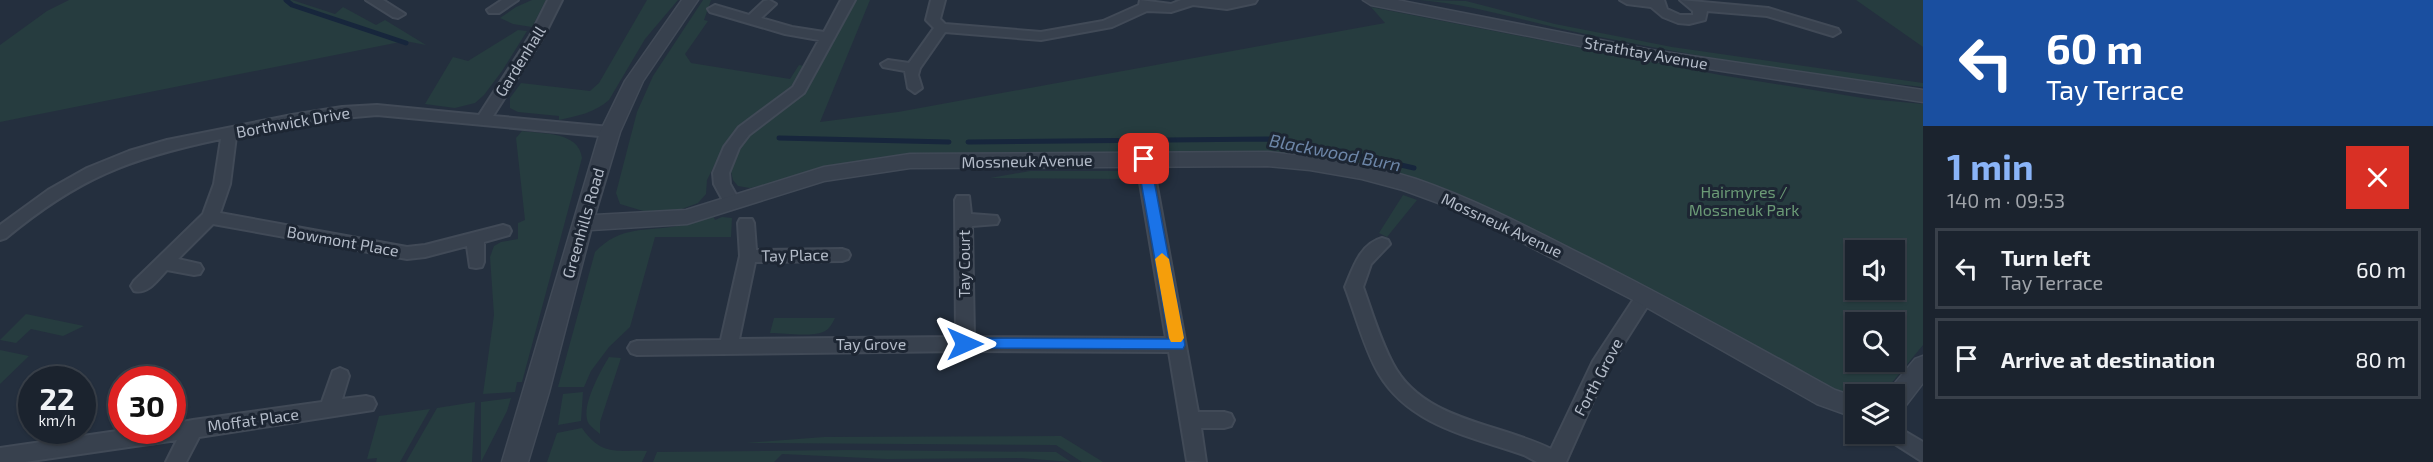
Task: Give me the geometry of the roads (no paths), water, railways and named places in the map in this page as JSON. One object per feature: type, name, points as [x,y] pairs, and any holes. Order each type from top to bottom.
[{"type":"street","points":[[494,10],[511,0]]},
{"type":"street","name":"Gardenhall","points":[[483,120],[537,36],[555,0]]},
{"type":"street","name":"Greenhills Road","points":[[514,462],[537,392],[582,223],[610,132],[634,81],[690,0]]},
{"type":"street","points":[[732,202],[722,184],[721,173],[732,147],[744,131],[800,90],[811,72],[826,37],[848,0]]},
{"type":"street","points":[[938,0],[933,10],[933,20],[941,28],[1041,36],[1107,24],[1146,4],[1171,8],[1187,4],[1188,0],[1227,5],[1251,0]]},
{"type":"street","name":"Strathtay Avenue","points":[[1371,0],[1651,55],[1923,96]]},
{"type":"street","points":[[1627,0],[1656,2],[1662,12],[1683,20],[1700,17],[1701,14],[1692,3]]},
{"type":"street","points":[[380,1],[398,14]]},
{"type":"street","points":[[1692,3],[1743,9],[1793,11],[1833,32]]},
{"type":"street","points":[[752,19],[769,4]]},
{"type":"street","points":[[715,9],[790,31],[826,37]]},
{"type":"street","points":[[915,88],[911,75],[913,68],[941,28]]},
{"type":"street","points":[[888,64],[913,68]]},
{"type":"street","name":"Borthwick Drive","points":[[0,234],[57,192],[110,164],[154,149],[344,111],[377,110],[610,132]]},
{"type":"street","points":[[140,286],[210,217],[222,184],[229,133]]},
{"type":"street","points":[[1144,159],[1197,461]]},
{"type":"street","name":"Mossneuk Avenue","points":[[582,223],[687,217],[777,187],[868,165],[910,161],[1268,159],[1338,167],[1393,180],[1470,207],[1503,222],[1645,296],[1826,396],[1845,404]]},
{"type":"street","name":"Tay Court","points":[[963,200],[965,344]]},
{"type":"street","points":[[0,216],[17,220]]},
{"type":"street","name":"Bowmont Place","points":[[210,217],[407,253],[425,251],[504,231]]},
{"type":"street","name":"Tay Court","points":[[964,220],[991,220]]},
{"type":"street","name":"Tay Place","points":[[729,346],[748,256],[746,223]]},
{"type":"street","points":[[475,238],[476,262]]},
{"type":"street","points":[[1382,244],[1364,261],[1354,287],[1385,368],[1400,389],[1427,412],[1531,449],[1556,462]]},
{"type":"street","name":"Tay Place","points":[[748,256],[842,255]]},
{"type":"street","points":[[164,263],[194,269]]},
{"type":"street","name":"Forth Grove","points":[[1556,462],[1600,366],[1645,296]]},
{"type":"street","name":"Tay Grove","points":[[637,348],[965,344],[1177,345]]},
{"type":"street","points":[[1905,388],[1923,366]]},
{"type":"street","points":[[329,409],[340,376]]},
{"type":"street","name":"Moffat Place","points":[[0,457],[366,405]]},
{"type":"street","points":[[1191,420],[1224,420]]},
{"type":"street","points":[[176,462],[193,428]]},
{"type":"street","points":[[1905,441],[1923,453]]},
{"type":"waterway","name":"Blackwood Burn","points":[[286,0],[292,5],[406,43]]},
{"type":"waterway","name":"Blackwood Burn","points":[[779,138],[949,142]]},
{"type":"waterway","name":"Blackwood Burn","points":[[968,142],[1268,139],[1339,151],[1414,168]]},
{"type":"park label","name":"Hairmyres / Mossneuk Park","points":[[1744,201]]}]
